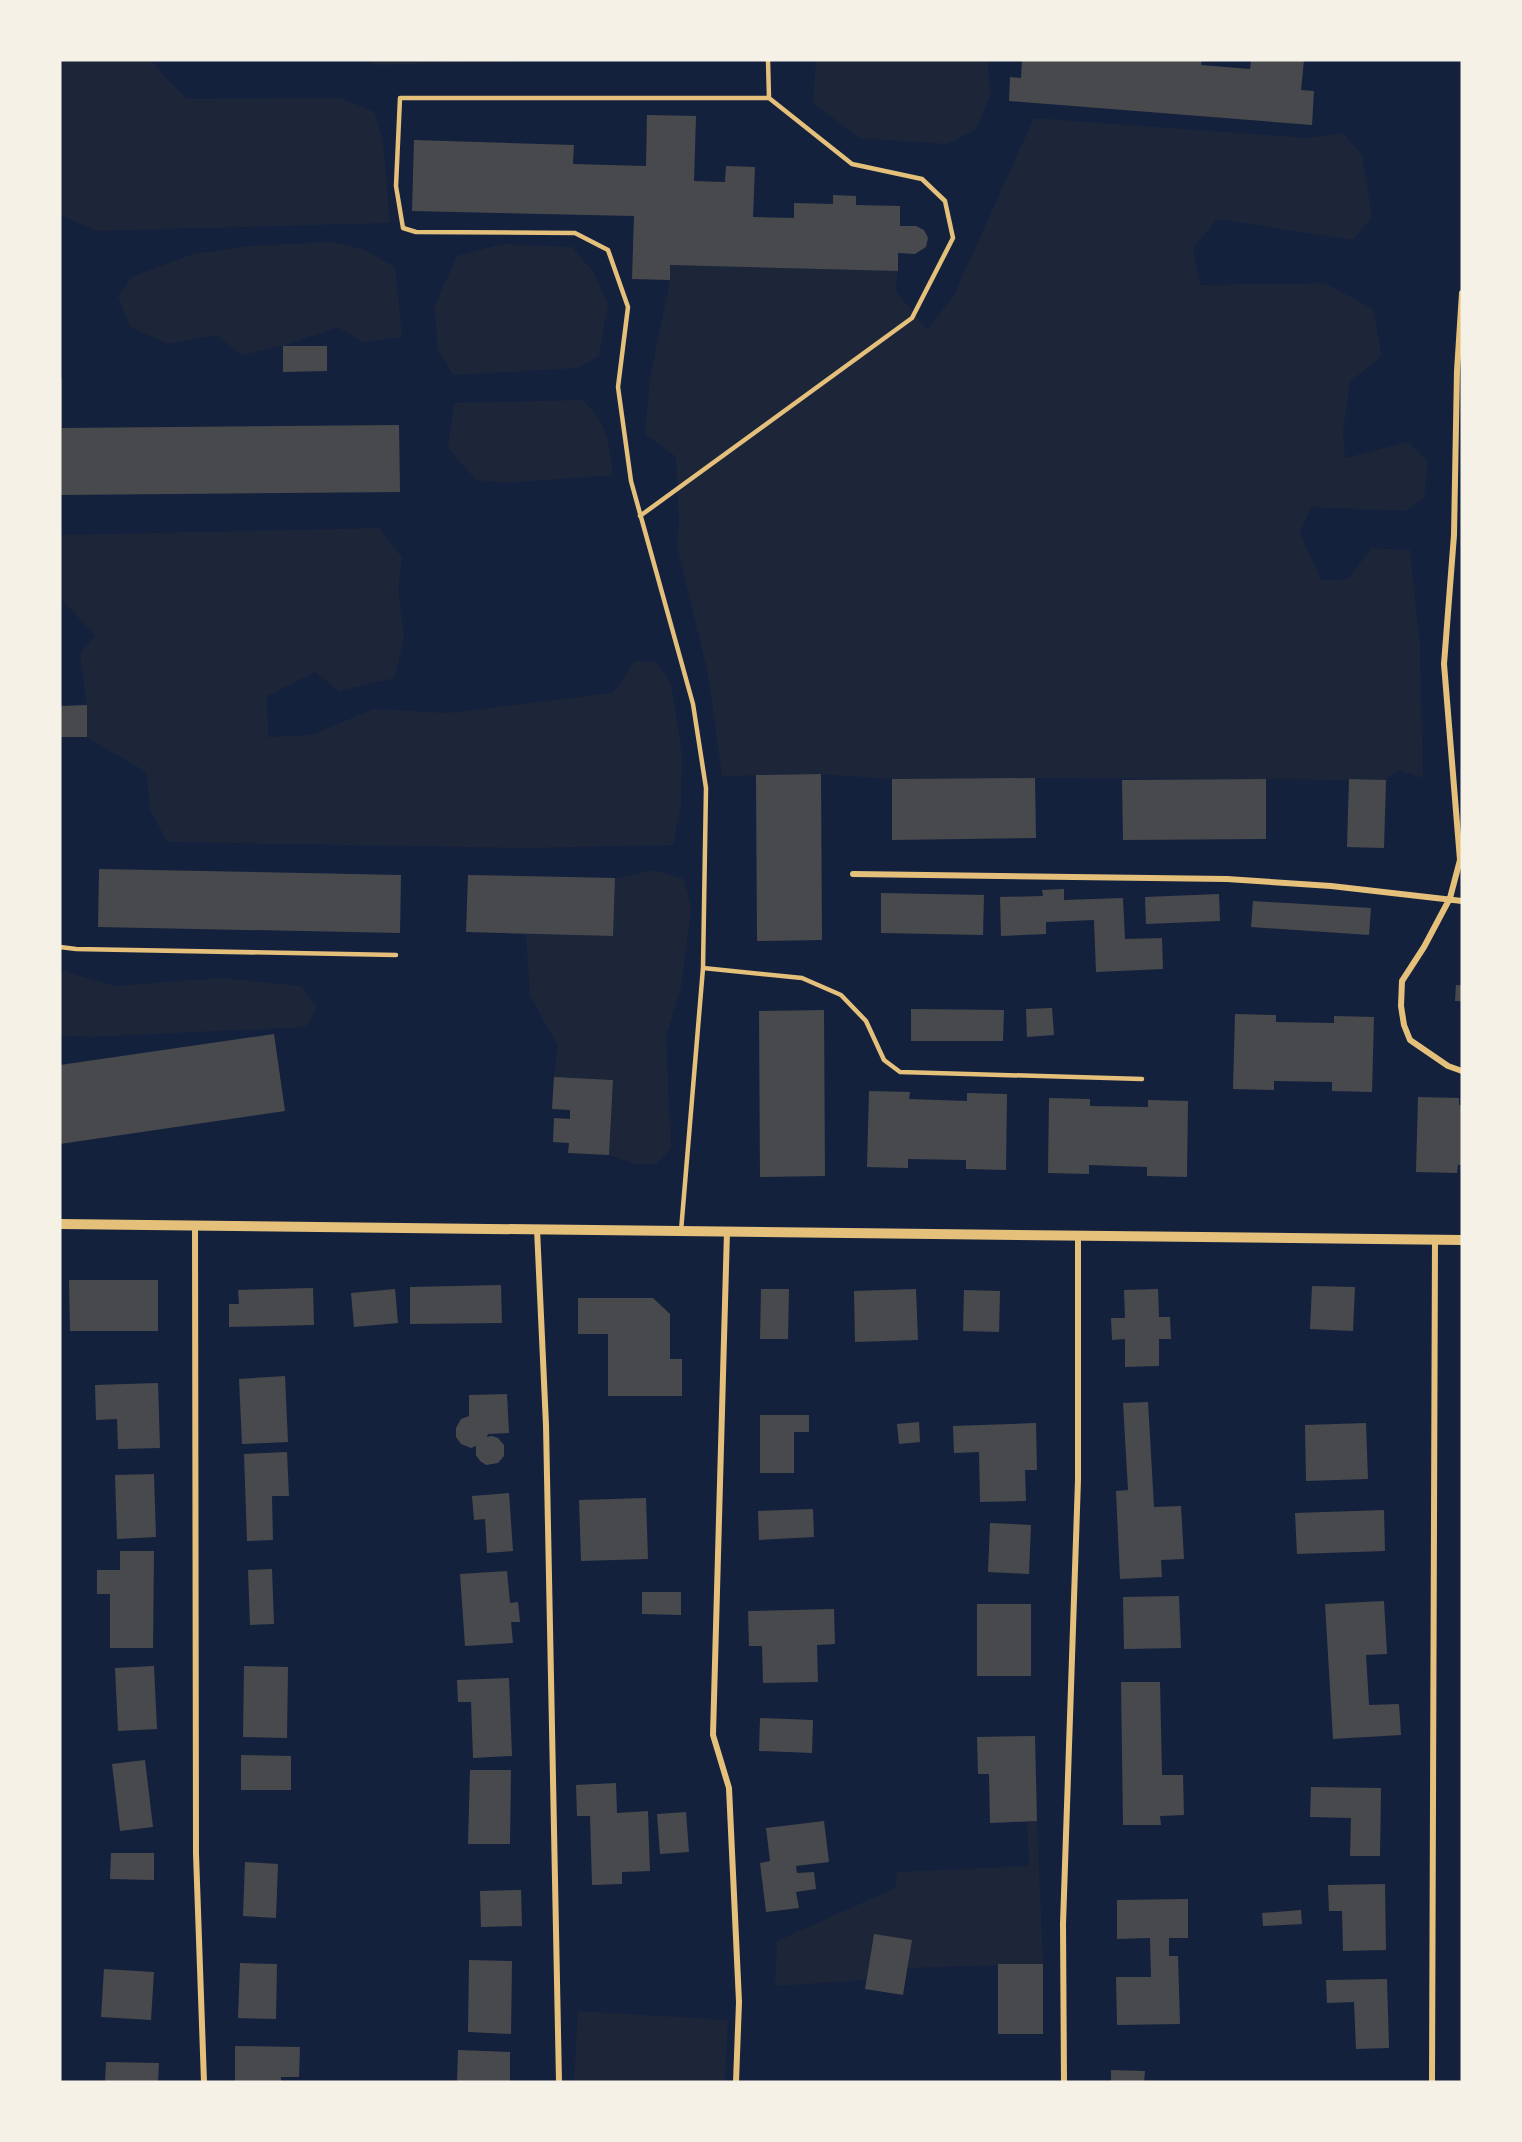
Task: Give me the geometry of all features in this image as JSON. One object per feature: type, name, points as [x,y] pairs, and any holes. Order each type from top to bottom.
[{"type":"street","points":[[1462,293],[1454,535],[1444,664],[1460,860],[1450,898],[1424,947],[1402,981],[1401,1006],[1404,1025],[1410,1040],[1448,1066],[1462,1071]]},
{"type":"street","points":[[853,874],[1227,879],[1450,898],[1462,901]]},
{"type":"street","points":[[60,1224],[1462,1240]]},
{"type":"street","points":[[195,1224],[196,1854],[204,2082]]},
{"type":"street","points":[[537,1229],[546,1425],[559,2082]]},
{"type":"street","points":[[727,1231],[713,1735],[729,1788],[738,2002],[736,2082]]},
{"type":"street","points":[[1064,2082],[1063,1924],[1078,1480],[1078,1236]]},
{"type":"street","points":[[1432,2082],[1435,1240]]},
{"type":"lane","points":[[768,60],[769,98]]},
{"type":"lane","points":[[640,516],[912,318],[953,237],[945,201],[922,179],[852,164],[769,98],[400,98],[396,186],[403,228],[416,232],[575,233],[608,250],[628,307],[618,387],[630,481],[693,704],[706,788],[703,968],[681,1231]]},
{"type":"lane","points":[[60,946],[76,949],[396,955]]},
{"type":"lane","points":[[703,968],[802,978],[840,995],[866,1021],[884,1060],[900,1072],[1142,1079]]},
{"type":"shaded area","points":[[60,60],[150,60],[186,99],[340,98],[374,111],[383,142],[390,223],[98,231],[60,215]]},
{"type":"shaded area","points":[[370,60],[565,60],[373,65]]},
{"type":"shaded area","points":[[816,60],[988,60],[990,97],[975,130],[947,144],[859,138],[813,103]]},
{"type":"shaded area","points":[[1034,118],[1307,138],[1343,133],[1362,155],[1372,217],[1353,240],[1217,219],[1193,249],[1200,285],[1325,283],[1373,309],[1382,356],[1350,382],[1343,431],[1345,458],[1408,442],[1428,462],[1424,498],[1406,511],[1311,507],[1300,533],[1321,580],[1348,579],[1371,548],[1410,550],[1420,646],[1423,778],[1398,770],[1386,780],[892,779],[820,774],[722,776],[708,674],[677,546],[679,522],[676,457],[645,434],[650,378],[670,280],[670,265],[898,271],[895,290],[927,329],[953,297]]},
{"type":"shaded area","points":[[331,242],[363,249],[395,267],[402,337],[363,342],[338,327],[283,346],[241,355],[216,335],[169,344],[130,327],[118,296],[132,277],[193,254],[249,246]]},
{"type":"shaded area","points":[[502,244],[572,247],[594,273],[608,304],[599,356],[578,368],[453,375],[438,349],[434,307],[457,256]]},
{"type":"shaded area","points":[[582,400],[598,417],[606,434],[613,475],[505,483],[476,480],[448,448],[454,403]]},
{"type":"shaded area","points":[[379,528],[402,557],[398,590],[404,636],[395,678],[339,691],[315,672],[267,696],[268,737],[311,735],[374,709],[447,713],[613,693],[635,661],[657,662],[671,684],[682,754],[681,804],[673,845],[529,848],[167,842],[150,809],[146,772],[87,737],[87,705],[80,654],[95,635],[60,598],[60,535]]},
{"type":"shaded area","points":[[654,870],[684,879],[691,908],[681,987],[666,1037],[671,1148],[657,1164],[635,1164],[609,1155],[613,1080],[554,1077],[558,1046],[530,996],[526,934],[613,936],[615,878]]},
{"type":"shaded area","points":[[60,970],[114,986],[221,978],[301,986],[317,1007],[307,1027],[89,1037],[60,1035]]},
{"type":"shaded area","points":[[1037,1821],[1043,1964],[907,1968],[874,1934],[866,1980],[775,1986],[777,1941],[895,1888],[897,1872],[1029,1866],[1027,1822]]},
{"type":"shaded area","points":[[578,2011],[728,2020],[725,2082],[574,2082]]},
{"type":"building","points":[[1022,60],[1202,60],[1201,65],[1250,69],[1251,60],[1304,60],[1301,90],[1314,91],[1312,125],[1009,101],[1010,77],[1021,78]]},
{"type":"building","points":[[647,115],[696,116],[694,181],[725,182],[726,166],[755,167],[753,217],[794,218],[794,203],[833,204],[833,195],[856,196],[856,205],[900,206],[900,226],[916,226],[924,230],[928,238],[926,247],[915,254],[898,253],[898,271],[670,265],[670,280],[632,279],[634,216],[412,211],[414,140],[574,145],[573,164],[646,166]]},
{"type":"building","points":[[283,346],[327,346],[327,371],[283,372]]},
{"type":"building","points":[[60,378],[62,378],[62,428],[399,425],[400,492],[60,495]]},
{"type":"building","points":[[87,705],[87,737],[60,737],[60,706]]},
{"type":"building","points":[[821,774],[822,940],[757,941],[756,775]]},
{"type":"building","points":[[1035,778],[1036,838],[892,840],[892,779]]},
{"type":"building","points":[[1266,779],[1266,839],[1123,840],[1122,780]]},
{"type":"building","points":[[1349,779],[1386,780],[1384,848],[1347,847]]},
{"type":"building","points":[[99,869],[401,875],[400,933],[98,927]]},
{"type":"building","points":[[468,875],[615,878],[613,936],[466,932]]},
{"type":"building","points":[[1064,889],[1064,900],[1123,898],[1125,939],[1162,938],[1163,969],[1096,972],[1094,920],[1046,922],[1046,934],[1001,936],[1000,897],[1043,896],[1042,890]]},
{"type":"building","points":[[881,893],[984,895],[983,935],[881,933]]},
{"type":"building","points":[[1219,894],[1220,921],[1146,924],[1145,897]]},
{"type":"building","points":[[1253,901],[1371,908],[1369,935],[1251,927]]},
{"type":"building","points":[[1456,985],[1462,985],[1462,1001],[1455,1001]]},
{"type":"building","points":[[1052,1008],[1054,1035],[1027,1037],[1026,1009]]},
{"type":"building","points":[[911,1009],[1004,1010],[1003,1041],[911,1041]]},
{"type":"building","points":[[824,1010],[825,1176],[760,1177],[759,1011]]},
{"type":"building","points":[[1235,1014],[1276,1015],[1276,1022],[1334,1023],[1334,1016],[1374,1017],[1372,1092],[1332,1091],[1332,1082],[1274,1081],[1274,1090],[1233,1089]]},
{"type":"building","points":[[274,1034],[285,1111],[60,1144],[60,1065]]},
{"type":"building","points":[[554,1077],[613,1080],[609,1155],[568,1153],[569,1143],[553,1142],[554,1118],[570,1119],[570,1110],[552,1109]]},
{"type":"building","points":[[869,1091],[910,1092],[909,1099],[967,1101],[967,1093],[1007,1094],[1006,1170],[966,1169],[966,1160],[908,1159],[908,1168],[867,1167]]},
{"type":"building","points":[[1418,1097],[1459,1098],[1459,1105],[1462,1105],[1462,1165],[1458,1165],[1457,1173],[1416,1172]]},
{"type":"building","points":[[1049,1098],[1090,1099],[1090,1106],[1148,1107],[1148,1100],[1188,1101],[1187,1177],[1147,1176],[1147,1167],[1089,1165],[1089,1174],[1048,1173]]},
{"type":"building","points":[[69,1280],[158,1280],[158,1331],[70,1331]]},
{"type":"building","points":[[501,1285],[502,1323],[410,1324],[410,1287]]},
{"type":"building","points":[[1312,1286],[1355,1287],[1353,1331],[1310,1329]]},
{"type":"building","points":[[313,1288],[314,1325],[229,1327],[229,1304],[239,1304],[238,1290]]},
{"type":"building","points":[[395,1289],[398,1323],[354,1327],[351,1293]]},
{"type":"building","points":[[761,1289],[789,1289],[788,1339],[760,1339]]},
{"type":"building","points":[[916,1289],[918,1340],[855,1342],[854,1291]]},
{"type":"building","points":[[1158,1289],[1159,1317],[1170,1317],[1171,1339],[1159,1339],[1159,1366],[1125,1367],[1125,1339],[1112,1340],[1111,1318],[1125,1318],[1124,1290]]},
{"type":"building","points":[[964,1290],[1000,1291],[999,1332],[963,1331]]},
{"type":"building","points":[[578,1298],[653,1298],[670,1314],[670,1359],[682,1359],[682,1396],[608,1396],[608,1334],[578,1334]]},
{"type":"building","points":[[285,1376],[288,1442],[242,1444],[239,1379]]},
{"type":"building","points":[[158,1383],[160,1448],[118,1449],[117,1419],[96,1420],[95,1385]]},
{"type":"building","points":[[507,1394],[509,1433],[488,1434],[487,1437],[498,1438],[504,1445],[504,1456],[498,1463],[486,1465],[476,1455],[476,1446],[471,1448],[461,1444],[456,1437],[456,1428],[461,1419],[469,1416],[469,1395]]},
{"type":"building","points":[[1148,1402],[1154,1507],[1181,1506],[1184,1559],[1161,1560],[1162,1577],[1120,1579],[1116,1491],[1128,1490],[1123,1403]]},
{"type":"building","points":[[760,1415],[809,1415],[809,1432],[794,1432],[794,1473],[760,1473]]},
{"type":"building","points":[[919,1422],[920,1442],[899,1444],[897,1424]]},
{"type":"building","points":[[1036,1423],[1037,1470],[1025,1470],[1026,1501],[980,1502],[979,1452],[954,1453],[953,1426]]},
{"type":"building","points":[[1366,1423],[1368,1479],[1306,1481],[1305,1425]]},
{"type":"building","points":[[287,1452],[289,1496],[272,1496],[273,1540],[247,1541],[244,1454]]},
{"type":"building","points":[[154,1474],[156,1537],[117,1539],[115,1475]]},
{"type":"building","points":[[509,1493],[513,1551],[487,1553],[485,1519],[474,1520],[472,1496]]},
{"type":"building","points":[[646,1498],[648,1559],[581,1561],[579,1500]]},
{"type":"building","points":[[813,1509],[814,1537],[759,1540],[758,1511]]},
{"type":"building","points":[[1384,1510],[1385,1551],[1297,1554],[1295,1513]]},
{"type":"building","points":[[990,1523],[1031,1525],[1029,1574],[988,1572]]},
{"type":"building","points":[[120,1551],[154,1551],[153,1648],[110,1648],[110,1594],[97,1594],[97,1570],[120,1570]]},
{"type":"building","points":[[272,1569],[274,1624],[250,1625],[248,1570]]},
{"type":"building","points":[[507,1571],[510,1603],[518,1602],[520,1622],[511,1622],[513,1643],[465,1646],[460,1574]]},
{"type":"building","points":[[642,1592],[681,1592],[681,1615],[642,1614]]},
{"type":"building","points":[[1179,1596],[1181,1648],[1124,1649],[1123,1597]]},
{"type":"building","points":[[1384,1601],[1387,1654],[1366,1655],[1369,1705],[1399,1704],[1401,1735],[1333,1739],[1325,1604]]},
{"type":"building","points":[[977,1604],[1031,1604],[1031,1676],[977,1676]]},
{"type":"building","points":[[834,1609],[835,1644],[817,1645],[818,1682],[763,1683],[762,1646],[749,1646],[748,1611]]},
{"type":"building","points":[[154,1666],[157,1729],[118,1731],[115,1668]]},
{"type":"building","points":[[244,1666],[288,1667],[287,1738],[243,1737]]},
{"type":"building","points":[[509,1678],[512,1756],[473,1758],[471,1702],[458,1702],[457,1680]]},
{"type":"building","points":[[1121,1682],[1160,1682],[1162,1775],[1183,1775],[1184,1815],[1160,1816],[1161,1825],[1123,1825]]},
{"type":"building","points":[[760,1718],[813,1720],[812,1753],[759,1751]]},
{"type":"building","points":[[1035,1736],[1037,1821],[990,1823],[989,1774],[978,1774],[977,1737]]},
{"type":"building","points":[[241,1755],[291,1756],[291,1790],[241,1790]]},
{"type":"building","points":[[145,1760],[153,1827],[120,1831],[112,1764]]},
{"type":"building","points":[[470,1770],[511,1770],[510,1844],[468,1844]]},
{"type":"building","points":[[616,1783],[617,1813],[648,1811],[650,1871],[622,1872],[622,1884],[592,1885],[590,1816],[577,1816],[576,1785]]},
{"type":"building","points":[[1311,1787],[1381,1788],[1380,1856],[1350,1856],[1351,1818],[1310,1817]]},
{"type":"building","points":[[686,1812],[689,1852],[660,1854],[657,1814]]},
{"type":"building","points":[[824,1821],[829,1862],[796,1866],[797,1873],[814,1872],[816,1889],[796,1892],[799,1908],[766,1912],[760,1863],[770,1861],[766,1828]]},
{"type":"building","points":[[111,1853],[154,1853],[154,1880],[110,1879]]},
{"type":"building","points":[[245,1862],[278,1864],[276,1918],[243,1916]]},
{"type":"building","points":[[1385,1884],[1386,1950],[1343,1951],[1342,1911],[1329,1911],[1328,1885]]},
{"type":"building","points":[[521,1890],[522,1926],[481,1927],[480,1891]]},
{"type":"building","points":[[1188,1899],[1188,1938],[1169,1938],[1169,1956],[1178,1956],[1180,2024],[1117,2025],[1116,1977],[1151,1977],[1150,1938],[1117,1939],[1117,1900]]},
{"type":"building","points":[[1301,1910],[1302,1924],[1263,1926],[1262,1913]]},
{"type":"building","points":[[874,1934],[912,1940],[903,1995],[865,1989]]},
{"type":"building","points":[[469,1960],[512,1961],[511,2034],[468,2032]]},
{"type":"building","points":[[240,1963],[277,1964],[276,2019],[238,2018]]},
{"type":"building","points":[[998,1964],[1043,1964],[1043,2034],[998,2034]]},
{"type":"building","points":[[104,1969],[154,1972],[151,2020],[101,2017]]},
{"type":"building","points":[[1387,1979],[1389,2048],[1356,2049],[1354,2002],[1327,2003],[1326,1980]]},
{"type":"building","points":[[235,2046],[300,2047],[299,2077],[281,2077],[281,2082],[235,2082]]},
{"type":"building","points":[[458,2050],[510,2052],[510,2082],[457,2082]]},
{"type":"building","points":[[106,2062],[159,2063],[158,2082],[105,2082]]},
{"type":"building","points":[[1111,2070],[1145,2071],[1144,2082],[1111,2082]]}]
